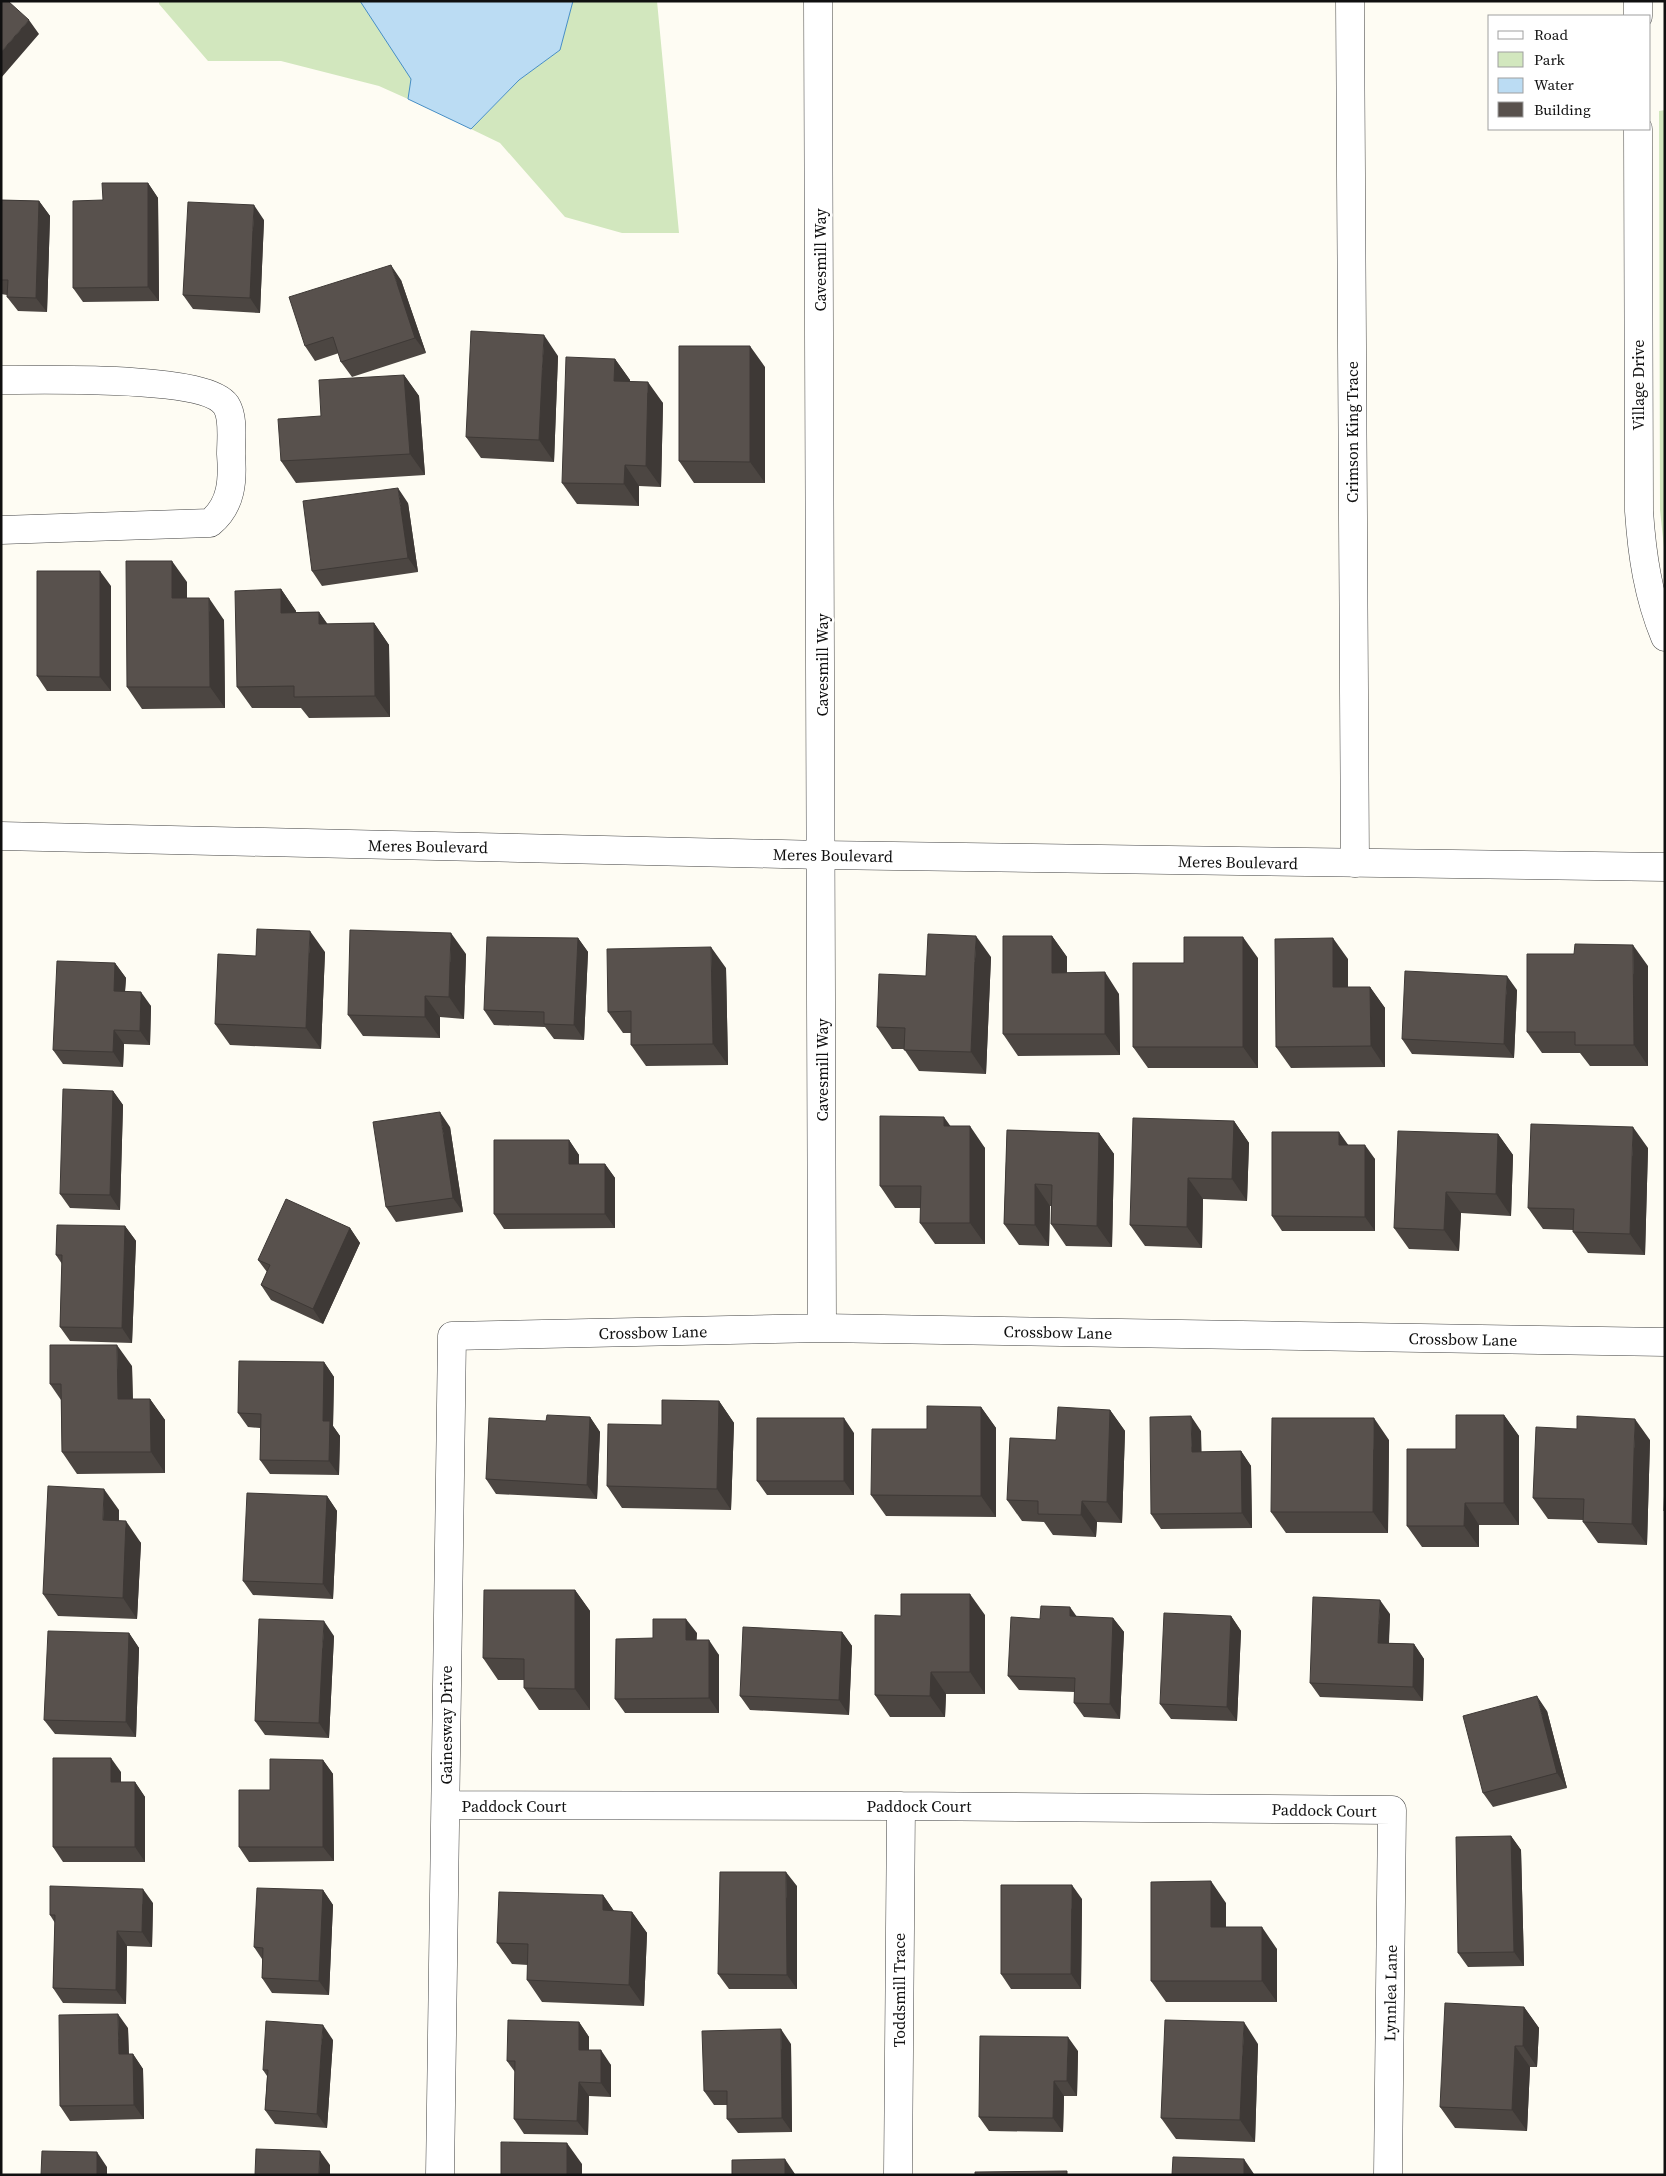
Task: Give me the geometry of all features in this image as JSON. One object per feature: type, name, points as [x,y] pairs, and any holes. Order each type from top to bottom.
[{"type":"street","name":"Cavesmill Way","points":[[818,1],[822,1328]]},
{"type":"street","name":"Crimson King Trace","points":[[1350,1],[1355,864]]},
{"type":"street","points":[[1638,1],[1638,15]]},
{"type":"street","name":"Village Drive","points":[[1638,130],[1639,512],[1642,555],[1648,589],[1665,637]]},
{"type":"street","points":[[1,380],[125,380],[188,390],[217,399],[226,405],[230,416],[233,480],[220,514],[210,523],[1,530]]},
{"type":"street","name":"Meres Boulevard","points":[[1,836],[822,855],[1665,867]]},
{"type":"street","name":"Crossbow Lane","points":[[452,1336],[822,1328],[1665,1342]]},
{"type":"street","name":"Gainesway Drive","points":[[440,2175],[446,1806],[446,1620],[452,1336]]},
{"type":"street","name":"Paddock Court","points":[[446,1806],[901,1806],[1392,1810]]},
{"type":"street","name":"Toddsmill Trace","points":[[898,2175],[901,1806]]},
{"type":"street","name":"Lynnlea Lane","points":[[1388,2175],[1392,1810]]},
{"type":"green space","points":[[159,1],[360,1],[412,79],[408,99],[379,86],[281,61],[208,61],[159,4]]},
{"type":"green space","points":[[573,1],[657,1],[679,233],[622,233],[565,217],[500,143],[471,129],[519,80],[560,50]]},
{"type":"green space","points":[[1665,110],[1665,557],[1660,510],[1659,111]]},
{"type":"water","points":[[360,1],[573,1],[560,50],[519,80],[471,129],[408,99],[411,79]]},
{"type":"building","points":[[1,1],[8,1],[29,20],[1,52]]},
{"type":"building","points":[[102,183],[148,183],[148,287],[73,288],[73,201],[103,200]]},
{"type":"building","points":[[1,200],[39,201],[36,298],[7,297],[8,280],[1,280]]},
{"type":"building","points":[[188,202],[254,205],[250,298],[183,295]]},
{"type":"building","points":[[391,265],[415,338],[341,362],[333,337],[305,346],[289,297]]},
{"type":"building","points":[[471,331],[544,335],[539,440],[466,437]]},
{"type":"building","points":[[679,346],[750,346],[750,462],[679,461]]},
{"type":"building","points":[[566,357],[615,359],[614,381],[648,382],[646,466],[625,465],[624,484],[562,483]]},
{"type":"building","points":[[404,375],[410,454],[281,461],[278,419],[321,416],[319,380]]},
{"type":"building","points":[[398,488],[408,558],[312,571],[303,501]]},
{"type":"building","points":[[126,561],[172,561],[172,598],[209,598],[210,687],[127,687]]},
{"type":"building","points":[[37,571],[100,571],[100,677],[37,676]]},
{"type":"building","points":[[281,589],[281,613],[319,612],[319,624],[374,623],[375,696],[294,697],[294,686],[237,687],[235,591]]},
{"type":"building","points":[[257,929],[310,931],[306,1028],[215,1024],[218,954],[256,956]]},
{"type":"building","points":[[350,930],[451,933],[449,997],[425,996],[425,1017],[348,1015]]},
{"type":"building","points":[[928,934],[976,936],[971,1052],[904,1050],[905,1028],[877,1027],[879,974],[926,976]]},
{"type":"building","points":[[1003,936],[1052,936],[1052,973],[1105,972],[1105,1034],[1003,1034]]},
{"type":"building","points":[[487,937],[578,938],[574,1025],[544,1024],[544,1012],[484,1010]]},
{"type":"building","points":[[1184,937],[1243,937],[1243,1047],[1133,1047],[1133,963],[1184,963]]},
{"type":"building","points":[[1333,938],[1333,987],[1370,987],[1371,1046],[1276,1047],[1275,939]]},
{"type":"building","points":[[1575,944],[1633,945],[1634,1045],[1575,1045],[1575,1032],[1527,1032],[1527,954],[1574,954]]},
{"type":"building","points":[[711,947],[713,1044],[631,1045],[631,1011],[608,1012],[607,949]]},
{"type":"building","points":[[57,961],[115,963],[114,991],[141,992],[140,1031],[114,1030],[113,1052],[53,1050]]},
{"type":"building","points":[[1405,971],[1507,976],[1504,1044],[1402,1039]]},
{"type":"building","points":[[63,1089],[113,1091],[110,1195],[60,1194]]},
{"type":"building","points":[[440,1112],[453,1198],[386,1207],[373,1122]]},
{"type":"building","points":[[880,1116],[944,1117],[944,1126],[970,1126],[970,1223],[920,1223],[921,1186],[880,1186]]},
{"type":"building","points":[[1133,1118],[1234,1121],[1232,1179],[1188,1178],[1187,1227],[1130,1225]]},
{"type":"building","points":[[1531,1124],[1633,1127],[1630,1234],[1573,1232],[1574,1209],[1528,1208]]},
{"type":"building","points":[[1007,1130],[1099,1133],[1097,1226],[1051,1224],[1052,1185],[1035,1184],[1035,1225],[1004,1224]]},
{"type":"building","points":[[1398,1131],[1498,1134],[1496,1194],[1446,1192],[1444,1230],[1394,1228]]},
{"type":"building","points":[[1272,1132],[1339,1132],[1339,1145],[1365,1145],[1365,1217],[1272,1216]]},
{"type":"building","points":[[494,1140],[569,1140],[569,1164],[605,1164],[605,1214],[494,1214]]},
{"type":"building","points":[[286,1199],[350,1228],[313,1309],[261,1285],[270,1265],[258,1260]]},
{"type":"building","points":[[57,1225],[125,1226],[122,1328],[60,1327],[62,1255],[56,1255]]},
{"type":"building","points":[[50,1345],[117,1345],[118,1399],[150,1399],[151,1452],[62,1452],[61,1384],[50,1384]]},
{"type":"building","points":[[239,1361],[324,1362],[323,1421],[330,1421],[329,1461],[260,1460],[261,1414],[238,1413]]},
{"type":"building","points":[[662,1400],[719,1401],[717,1489],[607,1486],[608,1424],[662,1425]]},
{"type":"building","points":[[927,1406],[981,1407],[981,1496],[871,1495],[872,1429],[927,1429]]},
{"type":"building","points":[[1058,1407],[1110,1410],[1107,1502],[1082,1501],[1081,1515],[1038,1514],[1038,1501],[1007,1500],[1010,1438],[1056,1440]]},
{"type":"building","points":[[547,1415],[590,1417],[587,1485],[486,1479],[489,1418],[546,1421]]},
{"type":"building","points":[[1456,1415],[1504,1415],[1504,1503],[1465,1503],[1464,1526],[1407,1526],[1407,1449],[1456,1449]]},
{"type":"building","points":[[1191,1416],[1192,1452],[1241,1451],[1242,1513],[1151,1514],[1150,1417]]},
{"type":"building","points":[[1577,1416],[1635,1419],[1632,1524],[1583,1522],[1584,1499],[1533,1498],[1536,1427],[1577,1429]]},
{"type":"building","points":[[757,1418],[844,1418],[844,1481],[757,1481]]},
{"type":"building","points":[[1272,1418],[1374,1418],[1373,1512],[1271,1512]]},
{"type":"building","points":[[48,1486],[104,1489],[103,1520],[126,1521],[123,1598],[43,1594]]},
{"type":"building","points":[[247,1493],[327,1496],[323,1584],[243,1581]]},
{"type":"building","points":[[484,1590],[575,1590],[575,1689],[524,1688],[524,1659],[483,1658]]},
{"type":"building","points":[[901,1594],[970,1594],[970,1672],[931,1672],[930,1696],[875,1695],[875,1615],[901,1616]]},
{"type":"building","points":[[1313,1597],[1380,1600],[1378,1643],[1414,1644],[1413,1687],[1310,1683]]},
{"type":"building","points":[[1041,1606],[1070,1607],[1070,1616],[1113,1618],[1110,1704],[1074,1703],[1075,1678],[1008,1676],[1011,1617],[1040,1619]]},
{"type":"building","points":[[1164,1613],[1231,1616],[1227,1707],[1160,1704]]},
{"type":"building","points":[[259,1619],[324,1621],[319,1723],[255,1721]]},
{"type":"building","points":[[653,1619],[686,1619],[686,1640],[709,1640],[709,1698],[615,1699],[616,1639],[653,1638]]},
{"type":"building","points":[[743,1627],[842,1632],[839,1700],[740,1696]]},
{"type":"building","points":[[48,1631],[129,1633],[126,1722],[44,1720]]},
{"type":"building","points":[[1537,1696],[1557,1773],[1483,1793],[1463,1716]]},
{"type":"building","points":[[53,1758],[111,1758],[111,1782],[135,1782],[135,1847],[53,1847]]},
{"type":"building","points":[[270,1759],[323,1760],[323,1847],[239,1847],[239,1790],[270,1790]]},
{"type":"building","points":[[1511,1836],[1514,1952],[1458,1953],[1456,1837]]},
{"type":"building","points":[[720,1872],[786,1872],[787,1975],[718,1974]]},
{"type":"building","points":[[1211,1881],[1211,1927],[1262,1927],[1262,1981],[1151,1981],[1151,1882]]},
{"type":"building","points":[[1001,1885],[1072,1885],[1071,1974],[1001,1974]]},
{"type":"building","points":[[50,1886],[143,1889],[142,1932],[117,1931],[116,1990],[53,1988],[55,1915],[50,1915]]},
{"type":"building","points":[[257,1888],[323,1890],[319,1981],[262,1978],[263,1948],[254,1947]]},
{"type":"building","points":[[499,1892],[603,1895],[603,1910],[632,1912],[629,1985],[527,1980],[528,1944],[497,1943]]},
{"type":"building","points":[[1445,2003],[1524,2007],[1523,2046],[1515,2046],[1512,2110],[1440,2107]]},
{"type":"building","points":[[118,2014],[119,2054],[133,2054],[134,2105],[60,2106],[59,2015]]},
{"type":"building","points":[[508,2020],[579,2022],[579,2050],[601,2050],[601,2083],[579,2082],[577,2121],[514,2119],[515,2061],[507,2061]]},
{"type":"building","points":[[1165,2020],[1244,2022],[1240,2120],[1161,2118]]},
{"type":"building","points":[[266,2021],[323,2025],[317,2114],[265,2110],[268,2070],[263,2070]]},
{"type":"building","points":[[781,2029],[782,2118],[727,2119],[727,2091],[704,2091],[702,2031]]},
{"type":"building","points":[[980,2036],[1068,2037],[1067,2081],[1054,2081],[1053,2118],[979,2117]]},
{"type":"building","points":[[501,2142],[567,2143],[567,2175],[501,2175]]},
{"type":"building","points":[[256,2149],[320,2151],[319,2175],[255,2175]]},
{"type":"building","points":[[42,2151],[97,2152],[97,2175],[41,2175]]},
{"type":"building","points":[[1173,2157],[1244,2159],[1244,2175],[1172,2175]]},
{"type":"building","points":[[785,2159],[785,2175],[732,2175],[732,2160]]},
{"type":"building","points":[[1067,2171],[1067,2175],[975,2175],[975,2172]]}]
